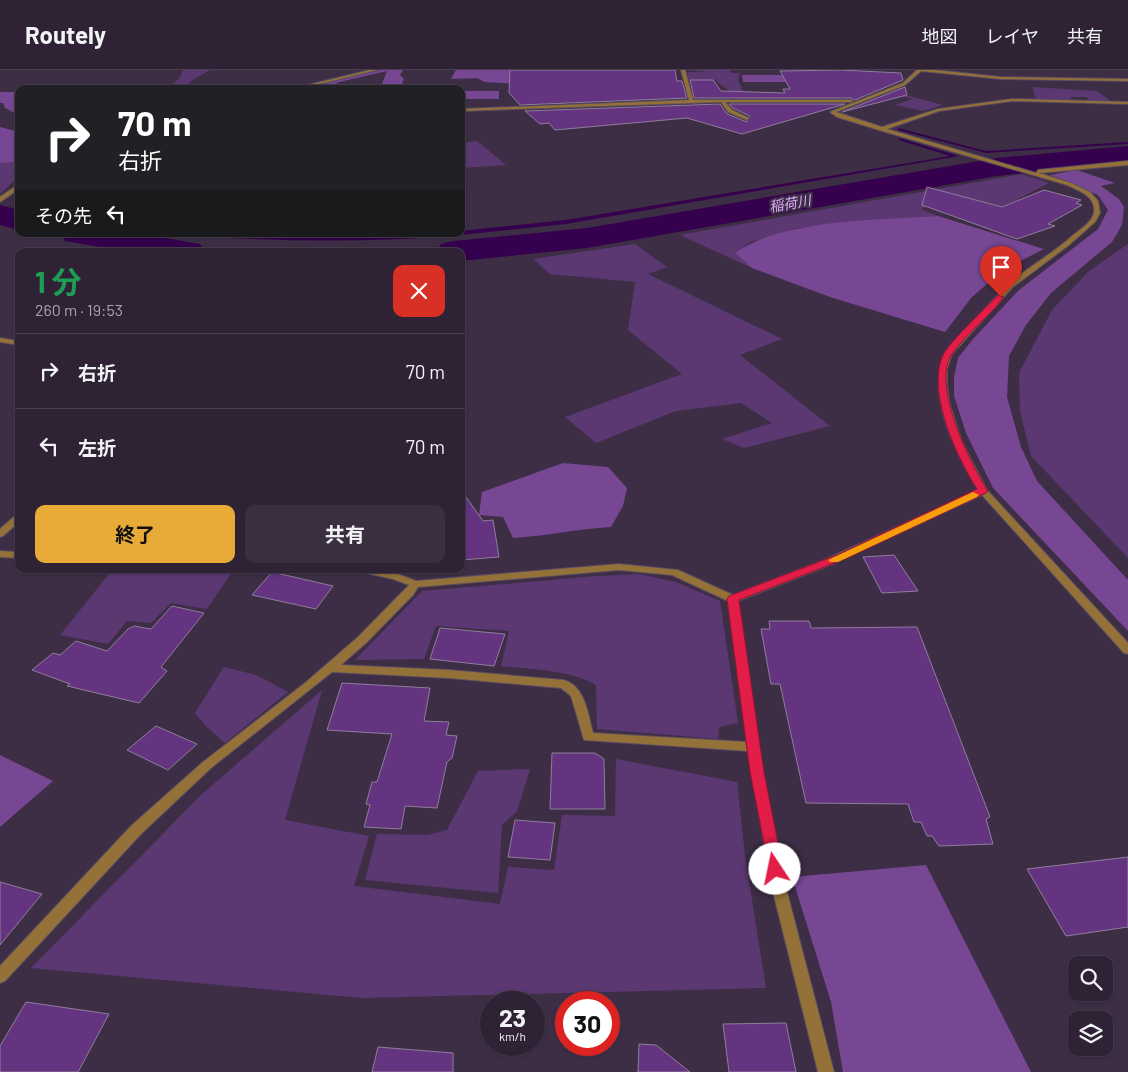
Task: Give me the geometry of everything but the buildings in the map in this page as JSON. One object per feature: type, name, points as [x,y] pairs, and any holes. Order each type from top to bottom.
[{"type":"street","points":[[310,85],[375,70]]},
{"type":"street","points":[[683,70],[691,101]]},
{"type":"street","points":[[1128,80],[1001,78],[920,70],[904,84],[832,112],[839,116],[1034,173],[1088,192],[1095,201],[1097,213],[1088,228],[1011,286],[948,354],[941,381],[943,396],[962,451],[971,472],[983,491],[1128,650]]},
{"type":"street","points":[[721,100],[730,111],[747,119]]},
{"type":"street","points":[[465,110],[721,100],[857,101]]},
{"type":"street","points":[[880,128],[938,110],[1012,100],[1128,104]]},
{"type":"street","points":[[1034,173],[1128,163]]},
{"type":"street","points":[[0,200],[15,189]]},
{"type":"street","points":[[0,340],[15,343]]},
{"type":"street","points":[[381,573],[396,576],[414,584],[619,567],[674,572],[733,599],[835,560],[983,491]]},
{"type":"street","points":[[0,534],[15,521]]},
{"type":"street","points":[[0,554],[15,555]]},
{"type":"street","points":[[0,976],[136,830],[207,765],[362,640],[409,593],[414,584]]},
{"type":"street","points":[[733,599],[754,747],[779,888],[826,1072]]},
{"type":"street","points":[[329,668],[449,674],[564,684],[576,694],[588,736],[754,747]]},
{"type":"shaded area","points":[[183,70],[210,70],[191,81],[189,85],[171,85],[179,79]]},
{"type":"shaded area","points":[[381,70],[403,70],[400,75],[404,79],[402,84],[382,84],[387,71],[335,83],[339,85],[316,85]]},
{"type":"shaded area","points":[[456,70],[563,70],[518,84],[485,82],[477,78],[451,79]]},
{"type":"shaded area","points":[[687,70],[730,70],[731,73],[740,73],[738,80],[743,91],[729,91],[715,80],[688,80],[687,72],[709,72]]},
{"type":"shaded area","points":[[804,70],[803,82],[743,82],[742,75],[782,75]]},
{"type":"shaded area","points":[[1032,87],[1097,91],[1112,102],[1091,102],[1086,97],[1071,97],[1070,100],[1036,99]]},
{"type":"shaded area","points":[[465,91],[499,91],[499,99],[465,99]]},
{"type":"shaded area","points":[[0,92],[15,92],[15,113],[5,108],[3,103],[0,103]]},
{"type":"shaded area","points":[[894,92],[943,105],[923,111],[895,105],[913,99],[889,94]]},
{"type":"shaded area","points":[[0,127],[15,131],[15,162],[0,163]]},
{"type":"shaded area","points":[[477,141],[506,165],[465,168],[465,142]]},
{"type":"shaded area","points":[[15,162],[15,180],[0,194],[0,163]]},
{"type":"shaded area","points":[[1077,170],[1115,183],[1101,186],[1119,199],[1124,207],[1122,225],[1112,242],[1051,293],[1026,325],[1009,356],[1007,397],[1021,447],[1037,481],[1128,580],[1128,631],[993,488],[966,433],[954,396],[954,377],[958,358],[973,339],[1019,290],[1098,229],[1108,210],[1098,195],[1050,175]]},
{"type":"shaded area","points":[[1022,174],[1049,183],[1003,207],[965,197],[952,196],[921,209],[938,216],[799,228],[750,242],[735,253],[752,268],[680,235]]},
{"type":"shaded area","points":[[938,216],[1044,249],[1003,270],[972,297],[945,332],[830,297],[752,268],[735,253],[755,242],[778,233],[804,227],[861,220]]},
{"type":"shaded area","points":[[635,244],[667,267],[648,274],[782,339],[740,355],[830,426],[744,448],[722,439],[772,423],[741,403],[676,411],[596,443],[565,417],[682,374],[628,330],[635,282],[550,274],[533,259]]},
{"type":"shaded area","points":[[1128,244],[1128,558],[1031,456],[1020,412],[1019,373],[1052,310],[1089,271]]},
{"type":"shaded area","points":[[563,463],[608,467],[627,488],[623,506],[611,527],[513,538],[503,517],[479,515],[482,492]]},
{"type":"shaded area","points":[[110,573],[231,573],[207,609],[171,603],[151,623],[127,621],[108,644],[60,635]]},
{"type":"shaded area","points":[[639,574],[676,582],[720,601],[738,723],[719,727],[718,739],[597,729],[596,685],[563,673],[501,666],[509,631],[436,626],[424,659],[355,660],[422,591]]},
{"type":"shaded area","points":[[224,667],[256,675],[288,692],[225,743],[195,713]]},
{"type":"shaded area","points":[[322,690],[285,820],[369,836],[354,886],[500,904],[508,867],[554,870],[562,815],[615,816],[616,759],[737,782],[745,856],[766,988],[620,992],[555,991],[555,993],[545,993],[545,991],[480,991],[480,995],[363,998],[31,968],[201,795]]},
{"type":"shaded area","points":[[0,755],[53,781],[0,827]]},
{"type":"shaded area","points":[[530,769],[517,811],[502,825],[498,893],[365,880],[377,834],[428,835],[447,830],[478,771]]},
{"type":"shaded area","points":[[926,865],[1031,1072],[843,1072],[831,1002],[792,877]]},
{"type":"waterway","points":[[900,129],[986,152],[1128,143]]},
{"type":"waterway","points":[[465,233],[566,222],[957,156],[901,139]]},
{"type":"waterway","name":"稲荷川","points":[[465,250],[587,238],[997,167],[1128,154]]},
{"type":"waterway","name":"稲荷川","points":[[0,215],[15,219]]},
{"type":"waterway","name":"稲荷川","points":[[97,237],[168,248]]},
{"type":"waterway","points":[[248,237],[326,239],[405,237]]},
{"type":"slow traffic","points":[[834,560],[973,495]]},
{"type":"route","points":[[775,869],[757,772],[733,599],[841,557],[983,491],[971,472],[946,407],[941,381],[942,367],[948,354],[1001,297]]}]
